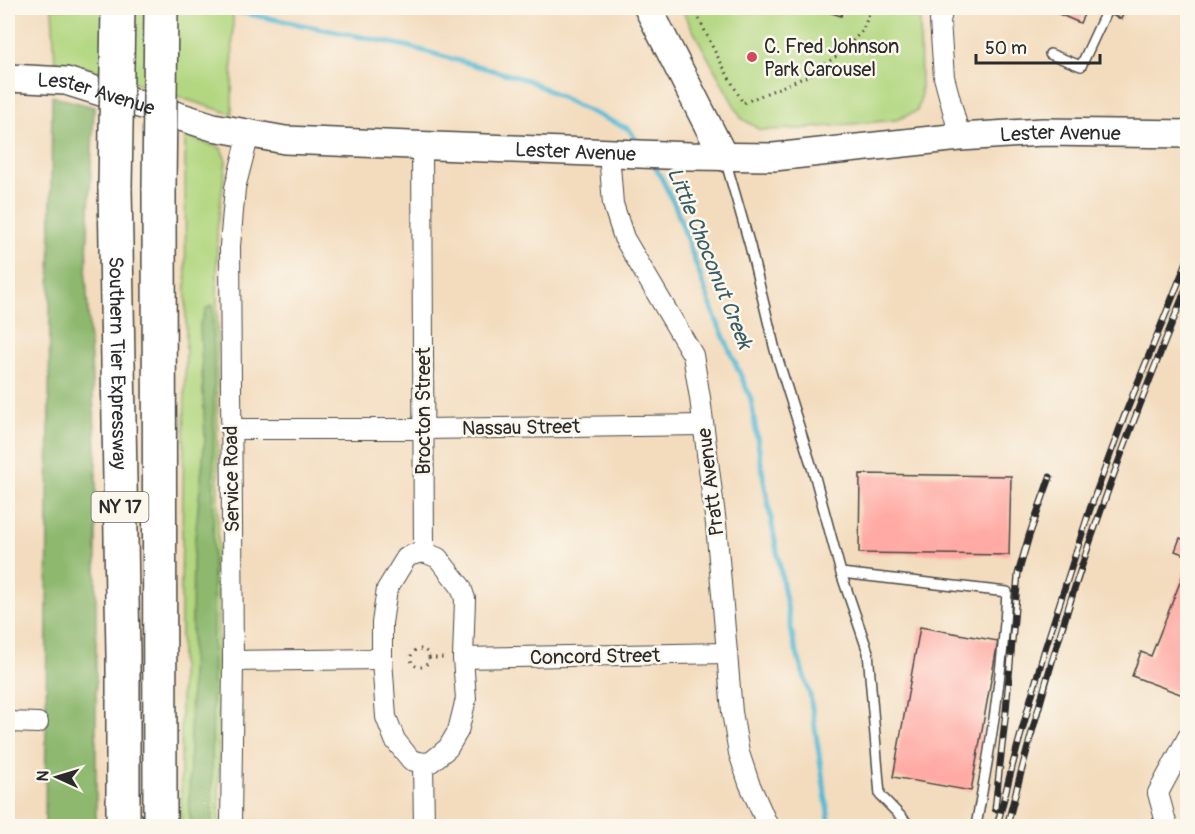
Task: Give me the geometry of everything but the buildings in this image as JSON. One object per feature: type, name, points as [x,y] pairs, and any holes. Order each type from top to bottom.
[{"type":"highway","name":"Southern Tier Expressway","points":[[118,8],[115,187],[123,656],[123,826]]},
{"type":"highway","name":"Southern Tier Expressway","points":[[160,8],[160,826]]},
{"type":"street","points":[[648,8],[724,157]]},
{"type":"street","points":[[943,8],[940,21],[944,77],[960,137]]},
{"type":"street","name":"Lester Avenue","points":[[8,78],[66,81],[213,127],[285,140],[774,157],[960,137],[1043,132],[1188,134]]},
{"type":"street","name":"Service Road","points":[[231,826],[233,661],[230,246],[235,188],[249,134]]},
{"type":"street","name":"Brocton Street","points":[[422,145],[424,552]]},
{"type":"street","name":"Pratt Avenue","points":[[615,153],[613,204],[624,238],[693,355],[716,524],[732,712],[739,753],[768,826]]},
{"type":"street","name":"Nassau Street","points":[[231,429],[703,425]]},
{"type":"street","points":[[424,552],[438,558],[461,587],[465,599],[463,658],[466,699],[458,730],[448,748],[431,762],[411,760],[395,740],[386,717],[382,623],[387,589],[406,558],[411,555],[424,552]]},
{"type":"street","name":"Concord Street","points":[[463,658],[728,653]]},
{"type":"street","points":[[233,661],[382,659]]},
{"type":"street","points":[[8,722],[38,723]]},
{"type":"street","points":[[1160,825],[1158,792],[1188,736]]},
{"type":"street","points":[[423,763],[424,826]]},
{"type":"lane","points":[[1050,54],[1082,66],[1106,12]]},
{"type":"lane","points":[[724,157],[750,246],[775,350],[815,477],[841,573],[868,652],[880,795],[909,826]]},
{"type":"lane","points":[[841,573],[1007,592],[1005,638],[993,733],[976,826]]},
{"type":"path","points":[[694,8],[743,103],[810,75],[842,52],[863,30],[871,8]]},
{"type":"path","points":[[414,650],[424,650],[428,653],[428,663],[420,668],[416,667],[410,659],[411,654],[414,650]]},
{"type":"green space","points":[[52,8],[233,8],[232,114],[75,64],[55,62]]},
{"type":"green space","points":[[681,8],[922,8],[920,21],[921,97],[917,111],[896,120],[799,129],[760,130],[741,118]]},
{"type":"green space","points":[[52,96],[94,107],[86,276],[96,448],[96,826],[45,826]]},
{"type":"green space","points":[[185,136],[221,148],[226,161],[217,232],[219,826],[181,826],[181,588],[186,338]]},
{"type":"green space","points":[[213,305],[212,826],[192,826],[189,812],[193,559],[205,438],[200,324],[207,308]]},
{"type":"waterway","name":"Little Choconut Creek","points":[[219,8],[406,46],[528,80],[629,129],[639,145]]},
{"type":"waterway","name":"Little Choconut Creek","points":[[652,162],[676,208],[713,312],[751,399],[794,644],[810,695],[830,826]]},
{"type":"railway","points":[[997,826],[1044,652],[1090,509],[1124,417],[1188,259]]},
{"type":"railway","points":[[1007,826],[1050,669],[1086,552],[1188,284]]},
{"type":"railway","points":[[995,809],[1018,574],[1050,477]]},
{"type":"place","name":"C. Fred Johnson Park Carousel","points":[[752,57]]}]
